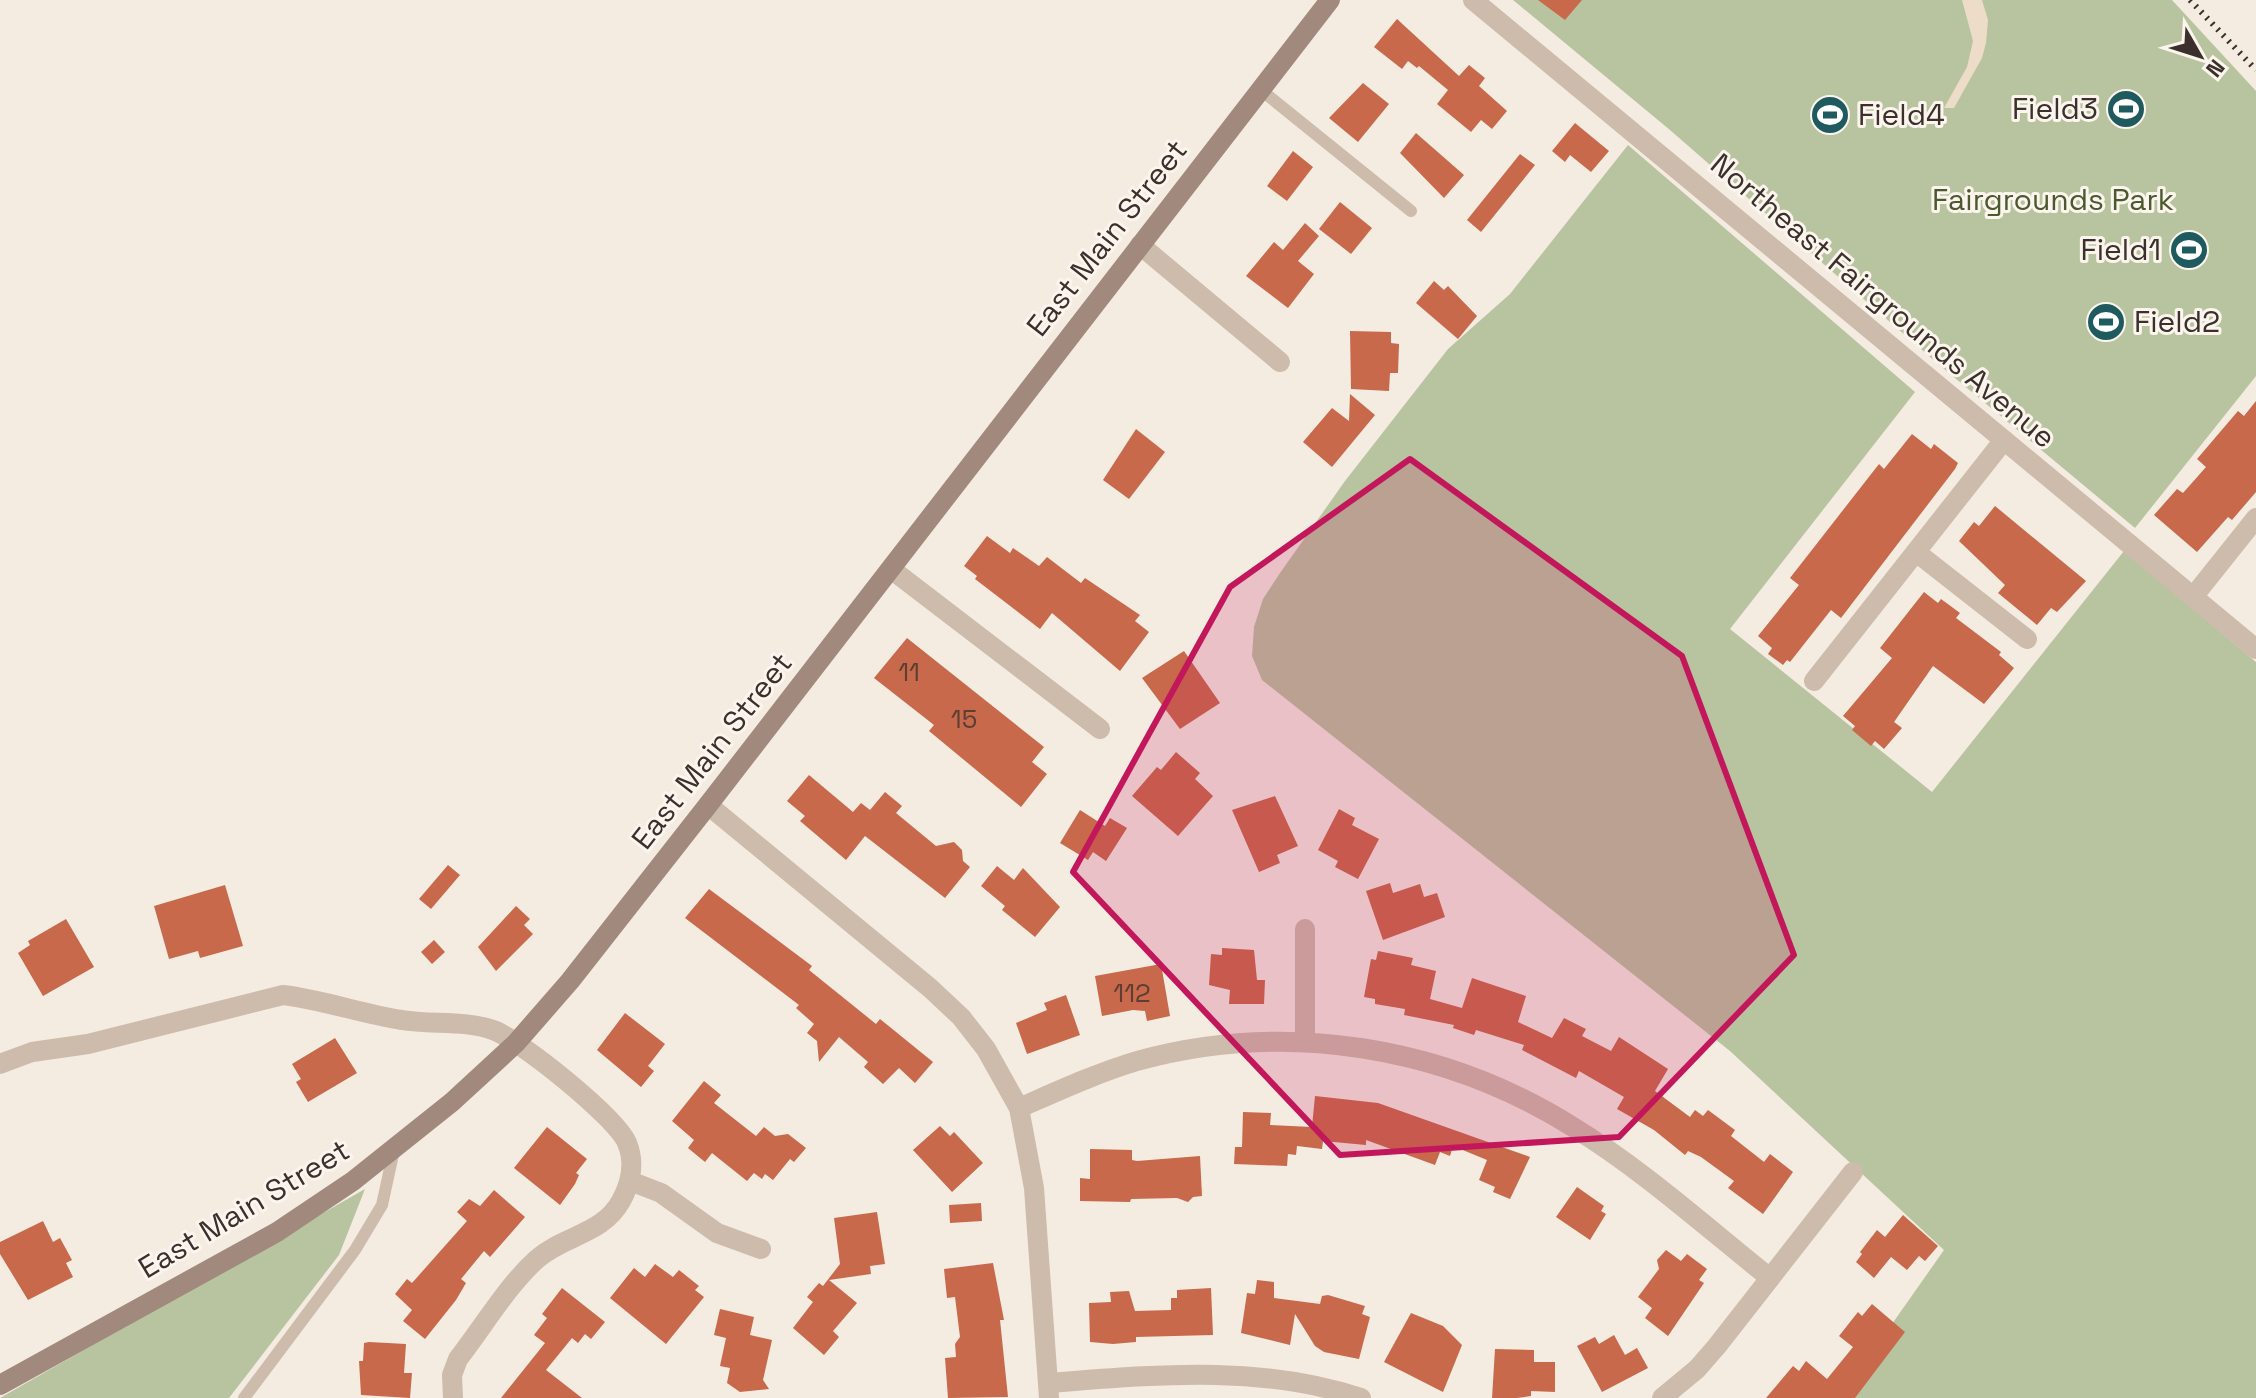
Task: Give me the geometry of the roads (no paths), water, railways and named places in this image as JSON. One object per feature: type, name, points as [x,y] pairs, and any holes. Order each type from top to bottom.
[{"type":"main road","name":"East Main Street","points":[[0,1385],[277,1232],[394,1150],[516,1043],[570,981],[708,805],[1330,0]]},
{"type":"street","name":"Northeast Fairgrounds Avenue","points":[[1473,0],[2256,649]]},
{"type":"street","points":[[1140,245],[1280,362]]},
{"type":"street","points":[[1814,681],[2004,440]]},
{"type":"street","points":[[2193,597],[2256,518]]},
{"type":"street","points":[[1916,552],[2027,639]]},
{"type":"street","points":[[891,569],[1100,729]]},
{"type":"street","points":[[708,805],[961,1017],[986,1049],[1019,1108],[1028,1148],[1038,1239],[1048,1390],[1231,1374],[1315,1385],[1361,1398]]},
{"type":"street","points":[[1305,929],[1305,1042]]},
{"type":"street","points":[[0,1064],[32,1052],[88,1044],[283,995],[315,999],[401,1020],[492,1029],[516,1043],[618,1127],[631,1159],[630,1181],[621,1201],[604,1222],[548,1251],[530,1267],[458,1359],[452,1375],[452,1396]]},
{"type":"street","points":[[1019,1108],[1104,1072],[1140,1061],[1222,1045],[1305,1042],[1398,1054],[1442,1066],[1512,1092],[1577,1128],[1770,1278]]},
{"type":"street","points":[[1662,1398],[1697,1369],[1853,1172]]},
{"type":"street","points":[[630,1181],[661,1193],[717,1233],[761,1249]]},
{"type":"lane","points":[[1261,90],[1411,211]]},
{"type":"lane","points":[[244,1398],[355,1250],[382,1205],[394,1150]]},
{"type":"railway","points":[[2190,0],[2256,70]]},
{"type":"place","name":"Field3","points":[[2126,109]]},
{"type":"place","name":"Field4","points":[[1830,115]]},
{"type":"place","name":"Field1","points":[[2189,250]]},
{"type":"place","name":"Field2","points":[[2106,322]]},
{"type":"park label","name":"Fairgrounds Park","points":[[2053,200]]}]
